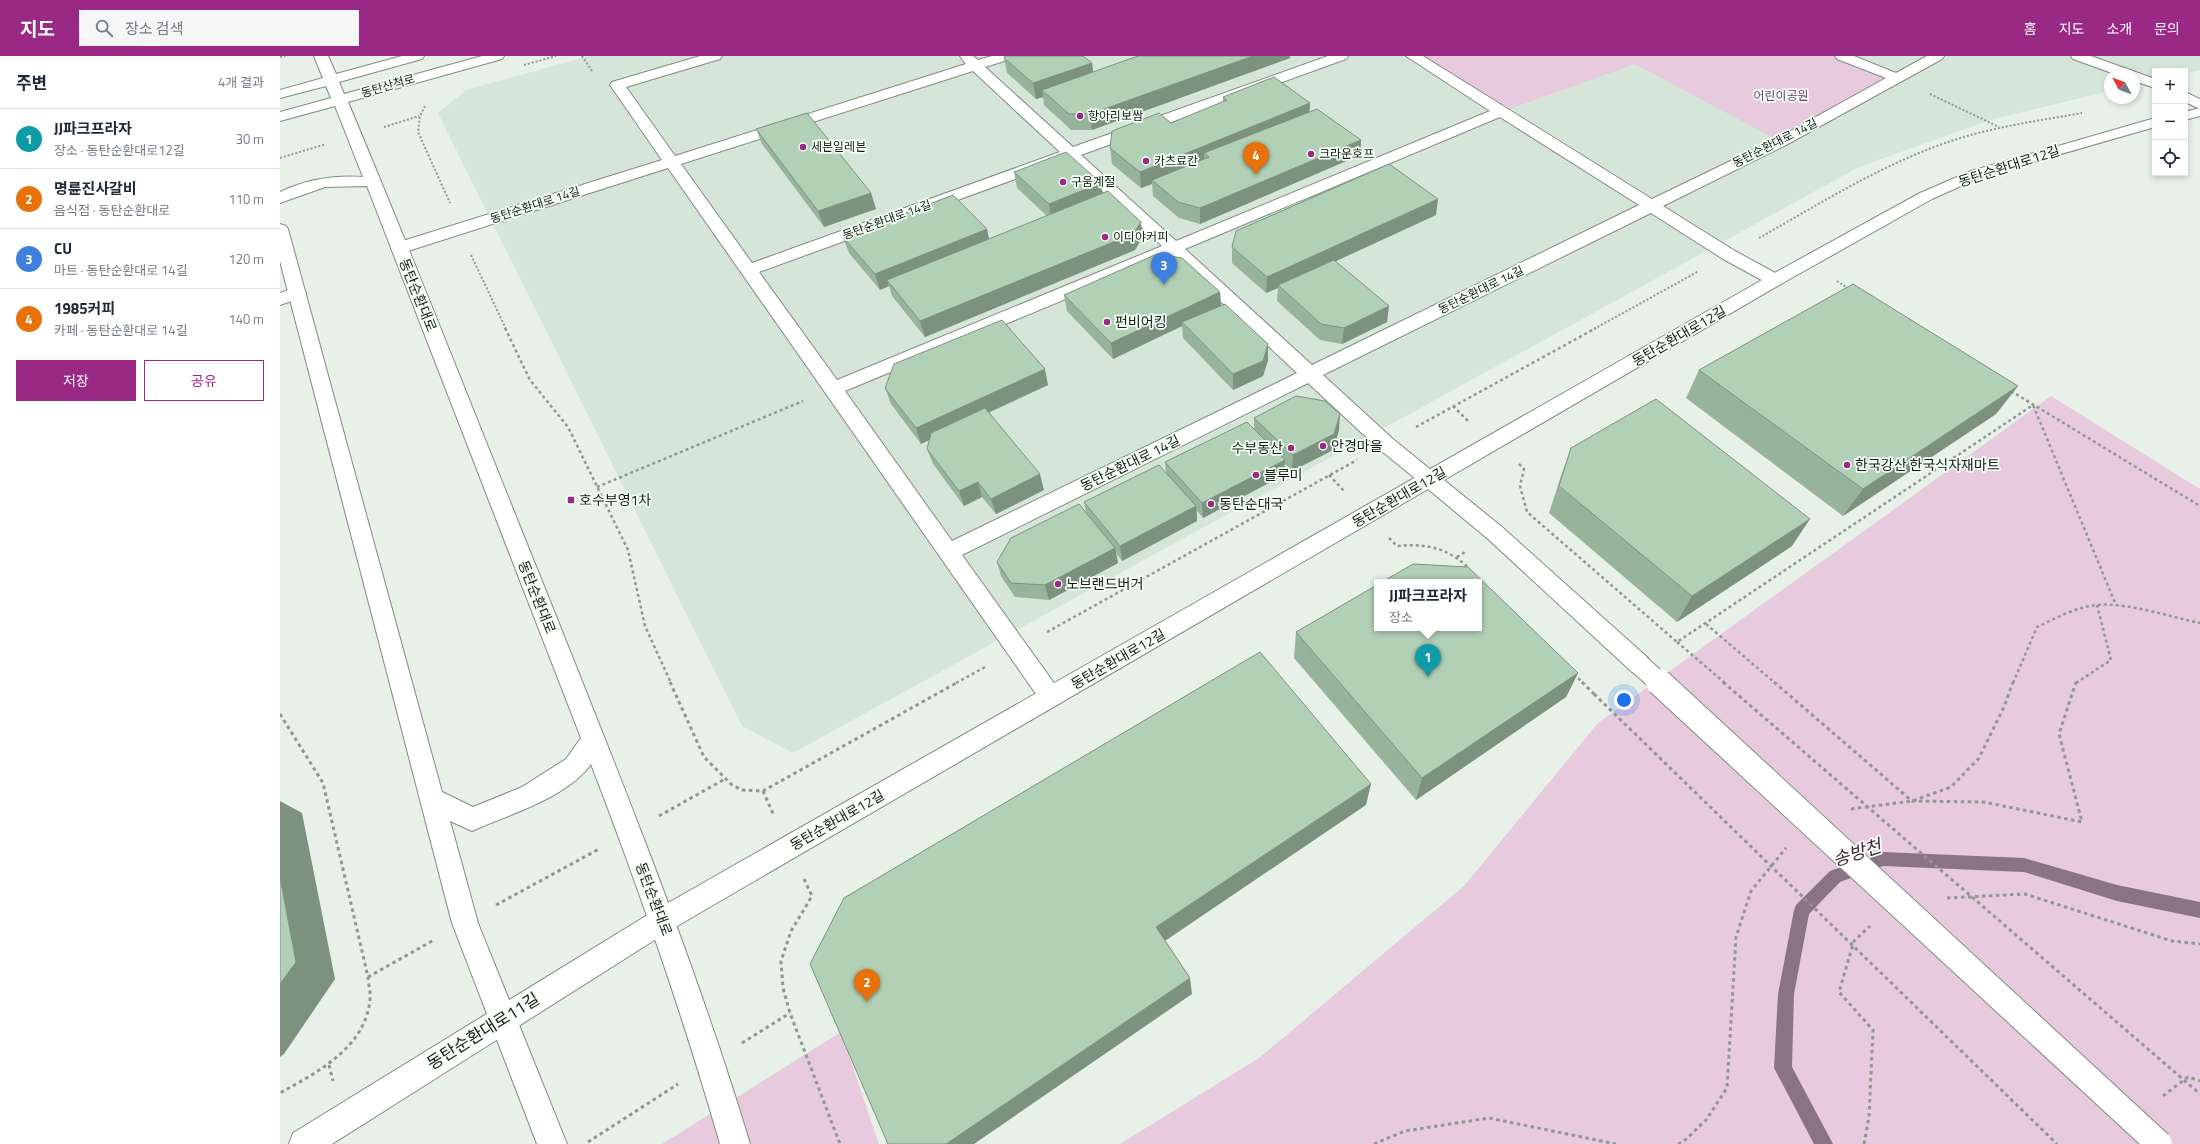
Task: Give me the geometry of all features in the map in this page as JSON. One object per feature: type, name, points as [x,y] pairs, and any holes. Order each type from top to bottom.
[{"type":"street","name":"동탄순환대로","points":[[321,56],[400,248],[594,739],[628,833],[663,920],[712,1062],[735,1144]]},
{"type":"street","name":"동탄산척로","points":[[280,94],[417,56]]},
{"type":"street","name":"동탄산척로","points":[[280,117],[497,56]]},
{"type":"street","points":[[715,56],[617,85],[1051,697]]},
{"type":"street","name":"동탄순환대로 14길","points":[[400,248],[671,162],[970,61],[1006,56]]},
{"type":"street","name":"동탄순환대로 14길","points":[[748,270],[1342,56]]},
{"type":"street","points":[[1413,56],[1651,206],[1775,280]]},
{"type":"street","points":[[1842,56],[1897,78]]},
{"type":"street","name":"동탄순환대로 14길","points":[[949,552],[1781,142],[1937,56]]},
{"type":"street","points":[[2078,56],[2111,68]]},
{"type":"street","points":[[970,61],[1386,444],[1495,533],[1640,665],[2159,1144]]},
{"type":"street","points":[[2140,78],[2152,83]]},
{"type":"street","points":[[2188,98],[2200,105]]},
{"type":"street","points":[[833,389],[1501,112]]},
{"type":"street","points":[[2188,115],[2200,112]]},
{"type":"street","name":"동탄순환대로12길","points":[[663,920],[1775,280],[1926,196],[1976,174],[2152,123]]},
{"type":"street","points":[[280,198],[297,189],[332,180],[373,182]]},
{"type":"street","points":[[280,229],[289,296],[432,800],[465,923],[552,1144]]},
{"type":"street","points":[[432,800],[472,819],[531,795],[576,767],[594,739]]},
{"type":"street","name":"동탄순환대로11길","points":[[304,1144],[503,1018],[663,920]]},
{"type":"path","points":[[280,58],[285,56]]},
{"type":"path","points":[[1897,78],[1999,127]]},
{"type":"path","points":[[427,103],[420,116],[418,132],[450,203]]},
{"type":"path","points":[[1766,234],[1863,180],[1931,148],[1999,127],[2084,112]]},
{"type":"path","points":[[470,254],[530,380],[568,427],[628,550],[645,626],[704,757],[725,779],[742,790],[763,791]]},
{"type":"path","points":[[1452,406],[1697,272]]},
{"type":"path","points":[[1837,281],[1851,290]]},
{"type":"path","points":[[2006,388],[2200,506]]},
{"type":"path","points":[[597,487],[833,389]]},
{"type":"path","points":[[2033,405],[2116,605]]},
{"type":"path","points":[[1677,642],[2033,405]]},
{"type":"path","points":[[1524,469],[1520,486],[1527,512],[2200,1094]]},
{"type":"path","points":[[1397,546],[1418,544],[1434,545],[1457,557],[1474,574]]},
{"type":"path","points":[[1912,801],[1951,787],[1980,758],[2004,707],[2023,656],[2037,627],[2069,612],[2097,606],[2116,605],[2200,623]]},
{"type":"path","points":[[1848,810],[1855,807],[1912,801],[1984,802],[2082,822],[2059,734],[2076,682],[2111,660],[2097,606]]},
{"type":"path","points":[[1706,624],[1912,801]]},
{"type":"path","points":[[1572,672],[2057,1144]]},
{"type":"path","points":[[280,714],[323,784],[368,977],[370,999],[365,1021],[351,1044],[329,1065],[280,1093]]},
{"type":"path","points":[[368,977],[725,779]]},
{"type":"path","points":[[1678,1144],[1683,1142],[1706,1120],[1727,1088],[1728,1046],[1736,937],[1751,891],[1788,846]]},
{"type":"path","points":[[812,896],[791,931],[781,960],[783,988],[790,1013],[832,1119],[840,1144]]},
{"type":"path","points":[[1374,1144],[1404,1131],[1489,1118],[1616,1144]]},
{"type":"shaded area","points":[[589,56],[2200,56],[2200,70],[2188,72],[2188,68],[2152,68],[2152,81],[2140,84],[2140,68],[2104,68],[2104,92],[1993,119],[1859,167],[793,753],[742,726],[438,113],[466,90]]},
{"type":"green space","name":"어린이공원","points":[[1413,56],[1842,56],[1897,78],[1781,142],[1635,64],[1501,112]]},
{"type":"green space","points":[[2051,396],[2200,489],[2200,1144],[1120,1144],[1259,1058],[1464,886],[1598,723]]},
{"type":"green space","points":[[841,1032],[879,1144],[662,1144]]},
{"type":"building","points":[[1005,56],[1083,56],[1092,63],[1033,83],[1004,58]]},
{"type":"building","points":[[1138,56],[1253,56],[1090,114],[1069,114],[1042,90]]},
{"type":"building","points":[[1274,77],[1310,103],[1140,172],[1110,148],[1112,131],[1159,113],[1171,123],[1227,100],[1223,97]]},
{"type":"building","points":[[1317,109],[1361,140],[1200,208],[1178,202],[1152,180],[1209,157],[1204,153]]},
{"type":"building","points":[[807,113],[871,193],[818,211],[756,129]]},
{"type":"building","points":[[1066,152],[1101,183],[1049,204],[1014,172]]},
{"type":"building","points":[[1389,164],[1438,199],[1267,277],[1232,247],[1236,231]]},
{"type":"building","points":[[1108,191],[1141,222],[1133,234],[920,321],[887,280]]},
{"type":"building","points":[[953,195],[987,229],[875,274],[843,237]]},
{"type":"building","points":[[1157,254],[1182,258],[1220,292],[1111,343],[1064,295]]},
{"type":"building","points":[[1334,260],[1389,306],[1344,328],[1321,324],[1278,285]]},
{"type":"building","name":"한국강산 한국식자재마트","points":[[1853,284],[2018,386],[1863,489],[1699,370]]},
{"type":"building","points":[[1225,304],[1268,344],[1263,361],[1233,374],[1182,322]]},
{"type":"building","points":[[1002,320],[1045,369],[916,428],[885,388],[894,364]]},
{"type":"building","points":[[1296,396],[1325,401],[1340,414],[1334,434],[1293,455],[1254,418]]},
{"type":"building","points":[[1656,399],[1810,519],[1692,596],[1559,486],[1571,448]]},
{"type":"building","points":[[985,408],[1040,474],[991,499],[978,482],[959,491],[927,449],[931,433]]},
{"type":"building","points":[[1247,422],[1285,460],[1202,503],[1165,462]]},
{"type":"building","points":[[1159,465],[1196,506],[1120,546],[1084,502]]},
{"type":"building","points":[[1079,504],[1115,548],[1045,585],[1011,583],[997,562],[1011,538]]},
{"type":"building","points":[[1413,564],[1468,567],[1480,579],[1387,579]]},
{"type":"building","points":[[1482,580],[1578,673],[1422,778],[1296,632],[1374,587],[1374,631],[1482,631]]},
{"type":"building","points":[[1260,652],[1371,784],[1156,927],[1190,978],[946,1144],[888,1144],[810,964],[844,898]]},
{"type":"building","points":[[280,877],[296,962],[280,984]]},
{"type":"waterway","name":"송방천","points":[[1824,1144],[1783,1068],[1786,994],[1802,910],[1835,876],[1883,859],[2024,865],[2117,893],[2200,910]]},
{"type":"place","name":"항아리보쌈","points":[[1080,116]]},
{"type":"place","name":"세븐일레븐","points":[[803,147]]},
{"type":"place","name":"크라운호프","points":[[1311,154]]},
{"type":"place","name":"카츠료칸","points":[[1146,161]]},
{"type":"place","name":"1985커피","points":[[1256,175]]},
{"type":"place","name":"구움계절","points":[[1063,182]]},
{"type":"place","name":"이디야커피","points":[[1105,237]]},
{"type":"place","name":"CU","points":[[1164,285]]},
{"type":"place","name":"펀비어킹","points":[[1107,322]]},
{"type":"place","name":"안경마을","points":[[1323,446]]},
{"type":"place","name":"수부동산","points":[[1291,448]]},
{"type":"place","name":"한국강산 한국식자재마트","points":[[1847,465]]},
{"type":"place","name":"블루미","points":[[1256,475]]},
{"type":"place","name":"호수부영1차","points":[[571,500]]},
{"type":"place","name":"동탄순대국","points":[[1211,504]]},
{"type":"place","name":"노브랜드버거","points":[[1058,584]]},
{"type":"place","name":"JJ파크프라자","points":[[1428,677]]},
{"type":"place","name":"명륜진사갈비","points":[[867,1002]]}]
